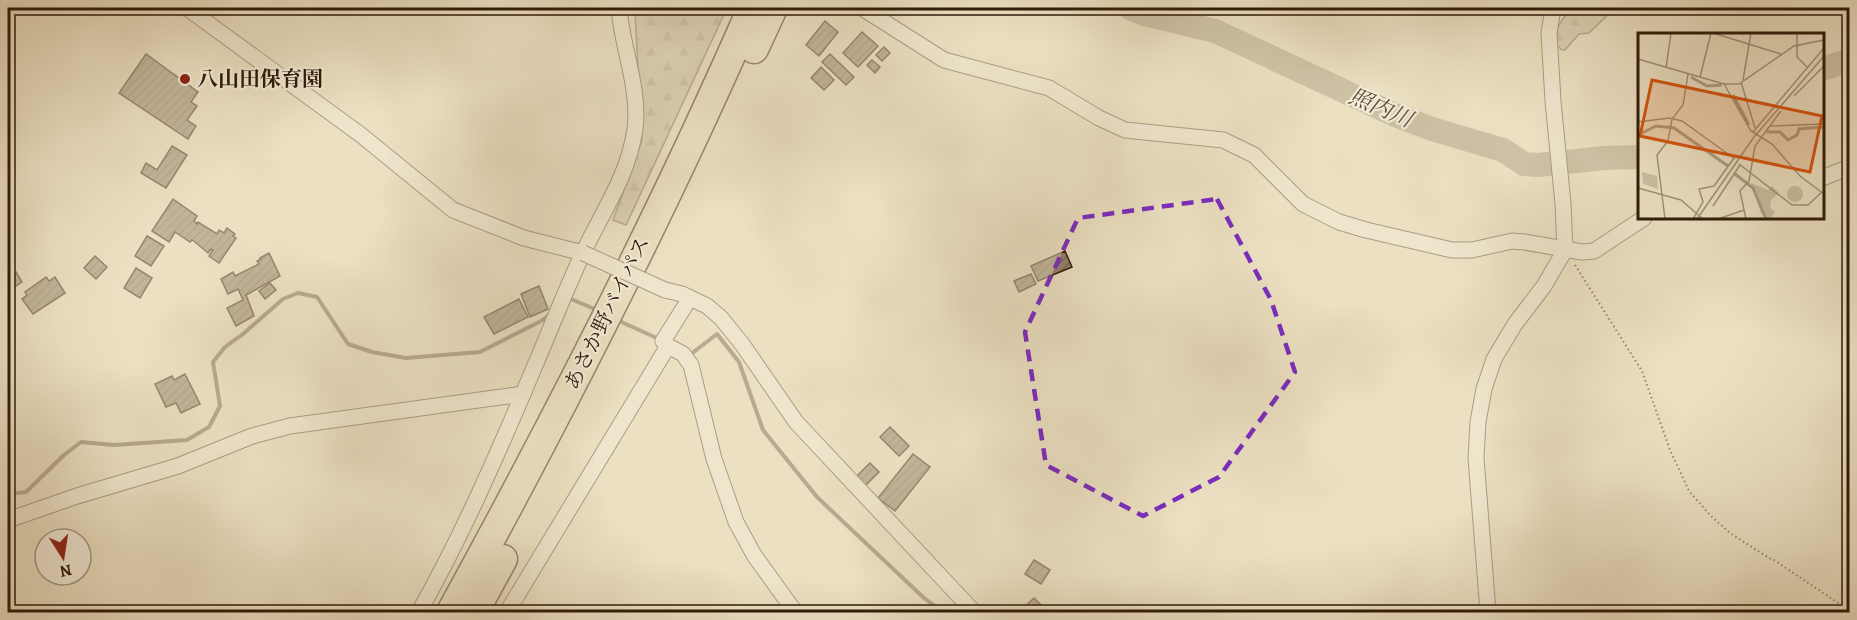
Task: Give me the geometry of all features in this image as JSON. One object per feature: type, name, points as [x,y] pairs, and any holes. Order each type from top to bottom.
[{"type":"highway","name":"あさか野バイパス","points":[[451,612],[516,493],[612,304],[752,8]]},
{"type":"highway","name":"あさか野バイパス","points":[[474,612],[634,305],[773,8]]},
{"type":"street","points":[[187,8],[362,135],[453,210],[524,238],[583,253],[707,306],[729,326],[796,422],[974,612]]},
{"type":"street","points":[[419,612],[441,573],[523,394],[583,253],[626,171],[635,125],[634,87],[619,8]]},
{"type":"street","points":[[862,8],[944,60],[1049,88],[1099,118],[1125,130],[1223,140],[1254,155],[1303,204],[1338,222],[1452,249],[1472,250],[1512,241],[1538,243],[1565,250],[1594,251],[1642,219]]},
{"type":"street","points":[[1488,612],[1476,458],[1478,422],[1484,389],[1494,359],[1565,250],[1549,33],[1552,8]]},
{"type":"street","points":[[1824,177],[1850,167]]},
{"type":"street","points":[[690,298],[663,341],[683,354],[691,365],[714,459],[729,506],[742,536],[795,612]]},
{"type":"street","points":[[507,612],[668,346]]},
{"type":"street","points":[[8,520],[87,493],[178,466],[252,436],[290,426],[523,394]]},
{"type":"path","points":[[1565,250],[1642,371],[1670,450],[1689,491],[1730,533],[1850,610]]},
{"type":"highlighted area","points":[[1217,199],[1271,300],[1295,372],[1219,477],[1143,516],[1046,465],[1025,332],[1078,218]]},
{"type":"green space","points":[[644,8],[727,8],[626,225],[613,220],[642,140],[635,13]]},
{"type":"green space","points":[[1570,8],[1615,8],[1589,33],[1579,34],[1565,50],[1562,50],[1555,44],[1555,31]]},
{"type":"building","points":[[825,21],[838,32],[819,56],[806,45]]},
{"type":"building","points":[[862,32],[878,46],[858,67],[843,53]]},
{"type":"building","points":[[884,47],[890,53],[882,61],[876,55]]},
{"type":"building","points":[[146,54],[198,92],[191,102],[197,106],[187,120],[196,126],[188,139],[119,93]]},
{"type":"building","points":[[830,54],[854,77],[846,85],[822,62]]},
{"type":"building","points":[[872,60],[880,67],[875,73],[867,65]]},
{"type":"building","points":[[821,67],[834,80],[824,90],[811,78]]},
{"type":"building","points":[[172,146],[187,155],[166,188],[141,173],[146,163],[157,170]]},
{"type":"building","points":[[173,199],[197,216],[194,221],[197,224],[198,222],[217,234],[219,230],[224,233],[227,228],[235,234],[233,236],[236,238],[219,263],[209,256],[213,250],[211,249],[208,253],[192,240],[190,242],[175,232],[169,242],[152,231]]},
{"type":"building","points":[[147,236],[164,246],[151,266],[135,256]]},
{"type":"building","points":[[1065,251],[1072,267],[1038,281],[1031,266]]},
{"type":"building","points":[[269,253],[280,276],[246,295],[254,316],[236,326],[227,308],[243,300],[238,289],[228,294],[221,279],[233,272],[235,276],[259,264],[257,261]]},
{"type":"building","points":[[95,256],[107,267],[96,279],[84,268]]},
{"type":"building","points":[[136,268],[152,278],[140,298],[124,288]]},
{"type":"building","points":[[16,272],[22,282],[8,291],[8,277]]},
{"type":"building","points":[[1031,274],[1036,284],[1019,292],[1014,281]]},
{"type":"building","points":[[46,277],[49,281],[55,277],[65,293],[33,314],[22,299],[27,295],[25,292]]},
{"type":"building","points":[[270,283],[276,290],[265,299],[259,291]]},
{"type":"building","points":[[539,286],[548,309],[530,317],[521,294]]},
{"type":"building","points":[[519,299],[528,317],[494,334],[484,317]]},
{"type":"building","points":[[185,374],[200,404],[181,413],[176,403],[166,407],[155,384],[172,376],[174,380]]},
{"type":"building","points":[[890,427],[909,446],[899,456],[880,437]]},
{"type":"building","points":[[913,454],[930,467],[895,511],[878,498]]},
{"type":"building","points":[[870,463],[879,472],[865,486],[856,477]]},
{"type":"building","points":[[1034,560],[1050,570],[1041,584],[1025,574]]},
{"type":"building","points":[[1034,598],[1048,612],[1019,612]]},
{"type":"waterway","name":"照内川","points":[[1130,8],[1145,14],[1215,31],[1395,115],[1432,129],[1503,150],[1524,164],[1538,165],[1638,157]]},
{"type":"waterway","name":"照内川","points":[[1824,68],[1850,60]]},
{"type":"waterway","points":[[8,494],[26,492],[64,455],[81,442],[114,445],[187,440],[209,427],[220,406],[213,362],[225,347],[283,299],[298,293],[317,297],[348,344],[372,352],[406,358],[480,352],[543,320],[550,314]]},
{"type":"waterway","points":[[568,301],[571,299],[597,310]]},
{"type":"waterway","points":[[617,320],[659,339]]},
{"type":"waterway","points":[[688,353],[691,354],[717,334],[739,362],[763,430],[817,497],[924,598],[943,612]]},
{"type":"place","name":"八山田保育園","points":[[185,79]]}]
